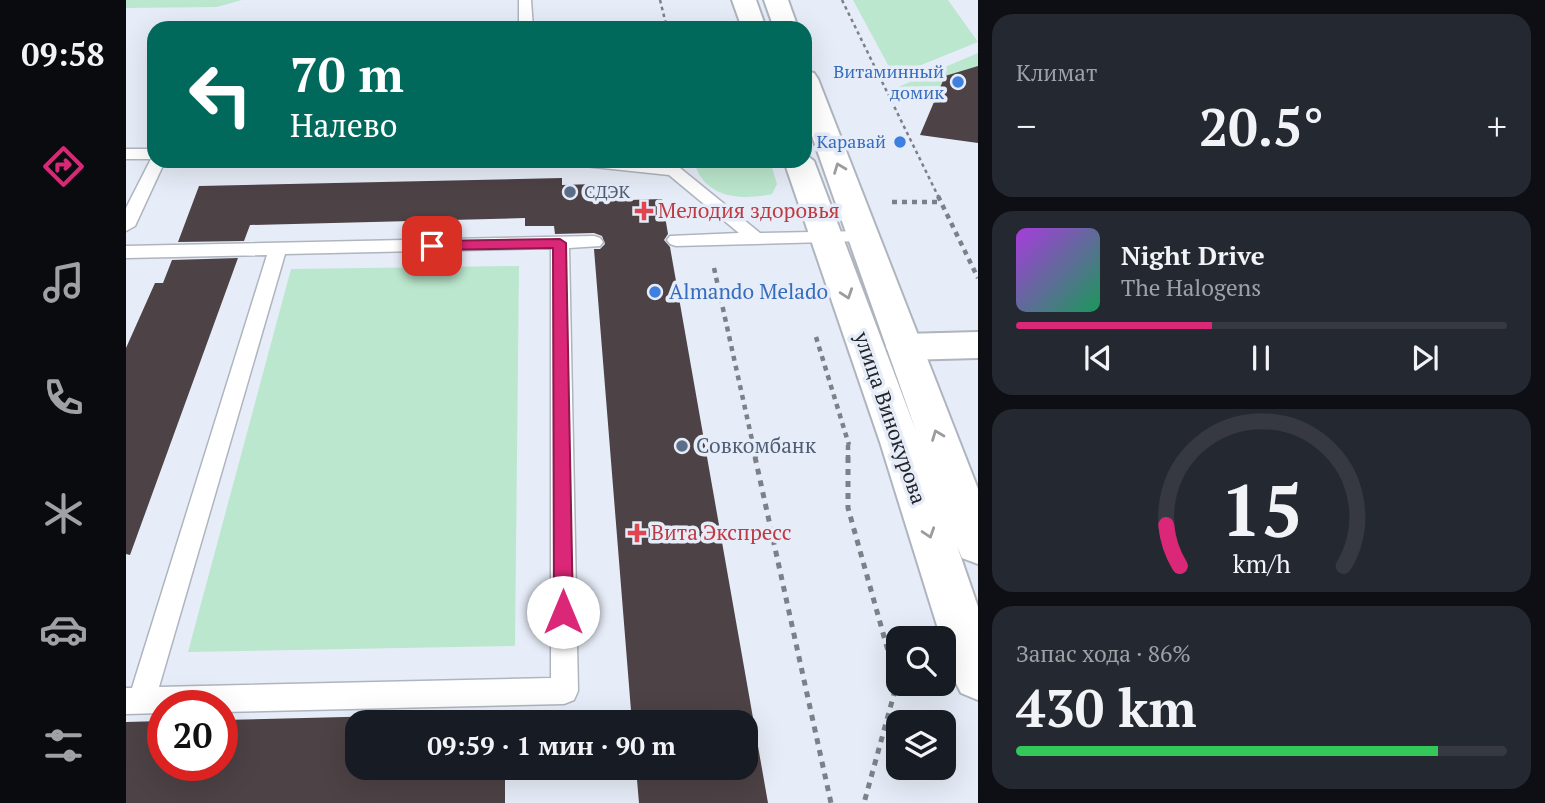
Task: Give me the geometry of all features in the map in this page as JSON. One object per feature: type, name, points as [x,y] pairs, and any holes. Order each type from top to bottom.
[{"type":"main road","points":[[744,0],[752,21]]},
{"type":"main road","points":[[776,0],[784,21]]},
{"type":"main road","name":"улица Винокурова","points":[[812,106],[845,236],[885,347],[978,545]]},
{"type":"main road","name":"улица Винокурова","points":[[803,168],[845,236]]},
{"type":"main road","points":[[885,347],[978,345]]},
{"type":"main road","name":"улица Винокурова","points":[[885,347],[900,442],[978,677]]},
{"type":"lane","points":[[525,0],[526,21]]},
{"type":"lane","points":[[126,154],[147,158]]},
{"type":"lane","points":[[126,226],[151,168]]},
{"type":"lane","points":[[647,168],[674,171],[756,238]]},
{"type":"lane","points":[[676,240],[845,236]]},
{"type":"lane","points":[[126,251],[594,242]]},
{"type":"lane","points":[[278,248],[134,701],[564,691],[560,243]]},
{"type":"path","points":[[660,0],[665,21]]},
{"type":"path","points":[[842,0],[978,278]]},
{"type":"path","points":[[890,202],[940,202]]},
{"type":"path","points":[[708,239],[831,803]]},
{"type":"path","points":[[848,445],[848,508],[897,683],[864,803]]},
{"type":"green space","points":[[126,0],[242,0],[217,7],[126,8]]},
{"type":"green space","points":[[853,0],[948,0],[978,42],[894,76]]},
{"type":"green space","points":[[978,53],[978,85],[898,87]]},
{"type":"green space","points":[[697,168],[772,168],[777,184],[772,194],[736,196],[714,190]]},
{"type":"green space","points":[[519,266],[515,646],[188,652],[291,269]]},
{"type":"building","points":[[978,66],[978,143],[920,135],[945,76]]},
{"type":"building","points":[[562,178],[562,185],[594,184],[595,191],[628,191],[629,200],[662,199],[668,234],[664,240],[670,247],[752,710],[631,710],[594,249],[600,249],[605,244],[602,236],[594,233],[555,234],[554,226],[525,226],[525,218],[250,225],[244,241],[178,242],[199,186]]},
{"type":"building","points":[[238,258],[130,555],[126,554],[126,348],[155,283],[163,283],[172,260]]},
{"type":"building","points":[[345,717],[345,780],[505,780],[505,803],[126,803],[126,722],[147,721],[147,781],[238,781],[238,720]]},
{"type":"building","points":[[758,746],[768,803],[639,803],[637,780],[758,780]]},
{"type":"place","name":"Витаминный домик","points":[[958,82]]},
{"type":"place","name":"Каравай","points":[[900,142]]},
{"type":"place","name":"СДЭК","points":[[570,192]]},
{"type":"place","name":"Мелодия здоровья","points":[[644,211]]},
{"type":"place","name":"Almando Melado","points":[[655,292]]},
{"type":"place","name":"Совкомбанк","points":[[682,446]]},
{"type":"place","name":"Вита Экспресс","points":[[637,533]]},
{"type":"route","points":[[432,246],[560,243],[563,612]]}]
